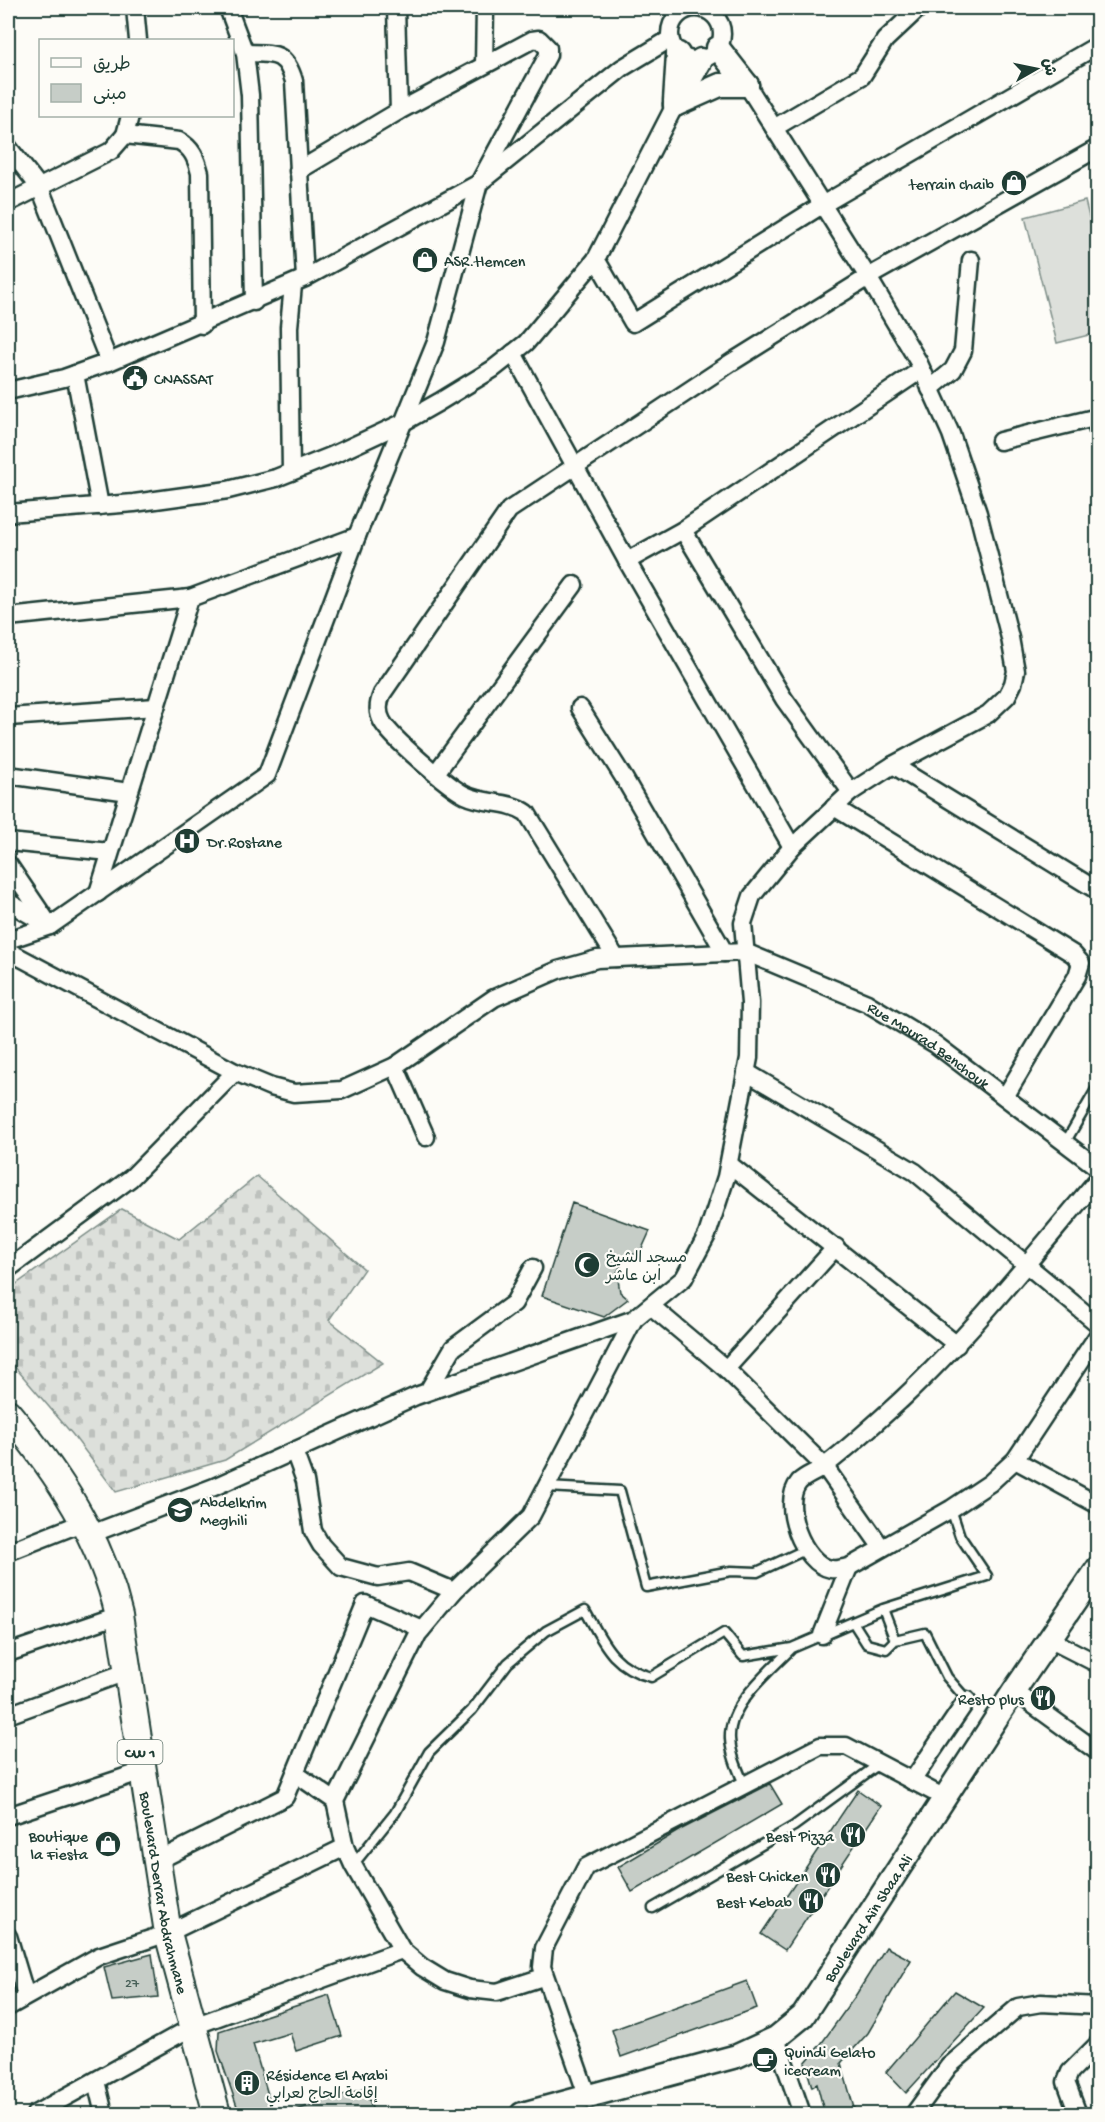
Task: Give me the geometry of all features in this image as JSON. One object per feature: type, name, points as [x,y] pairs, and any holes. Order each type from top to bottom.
[{"type":"main road","points":[[674,46],[675,105]]},
{"type":"main road","points":[[675,105],[710,54],[747,85]]},
{"type":"main road","points":[[675,105],[720,86],[747,85]]},
{"type":"main road","name":"Boulevard Derrar Abdrahmane","points":[[8,1413],[51,1469],[87,1528],[110,1580],[119,1615],[168,1933],[217,2115]]},
{"type":"main road","name":"Boulevard Aïn Sbaa Ali","points":[[522,2115],[587,2095],[737,2056],[776,2038],[803,2016],[1014,1691],[1098,1568]]},
{"type":"street","points":[[138,39],[139,8]]},
{"type":"street","points":[[228,8],[245,53],[250,94],[254,302]]},
{"type":"street","points":[[396,8],[399,111]]},
{"type":"street","points":[[484,64],[485,8]]},
{"type":"street","points":[[700,8],[717,19],[721,28],[710,54],[685,58],[674,46],[674,20],[690,9],[700,8]]},
{"type":"street","points":[[774,128],[862,76],[885,40],[919,8]]},
{"type":"street","points":[[8,940],[50,926],[267,775],[357,536],[436,342],[479,183],[548,55],[548,48],[539,39],[532,40],[399,111],[298,171]]},
{"type":"street","points":[[596,259],[633,323],[822,205],[1098,45]]},
{"type":"street","points":[[8,391],[75,374],[109,362],[202,325],[299,282],[479,183],[622,68],[674,46]]},
{"type":"street","points":[[245,53],[275,54],[285,59],[294,81],[299,282],[289,327],[291,472]]},
{"type":"street","points":[[8,1552],[214,1487],[428,1391],[634,1319],[684,1278],[707,1235],[729,1164],[746,1072],[750,1003],[742,930],[746,909],[752,896],[792,847],[851,792],[893,765],[988,714],[1007,696],[1016,671],[978,513],[951,434],[921,370],[868,277],[747,85]]},
{"type":"street","points":[[8,513],[100,506],[228,490],[291,472],[402,423],[493,369],[526,343],[596,259],[675,105]]},
{"type":"street","points":[[8,203],[111,151],[125,135],[130,117]]},
{"type":"street","points":[[125,135],[179,141],[187,145],[197,162],[200,173],[202,325]]},
{"type":"street","points":[[8,147],[39,188],[109,362]]},
{"type":"street","points":[[616,957],[527,813],[510,804],[477,800],[464,795],[436,773],[382,722],[378,711],[382,694],[509,510],[576,468],[732,362],[868,277],[1098,148]]},
{"type":"street","points":[[930,389],[953,370],[963,351],[971,260]]},
{"type":"street","points":[[513,353],[627,561],[792,847]]},
{"type":"street","points":[[627,561],[683,530],[921,370]]},
{"type":"street","points":[[75,374],[100,506]]},
{"type":"street","points":[[1000,441],[1094,418]]},
{"type":"street","points":[[683,530],[784,699],[851,792]]},
{"type":"street","points":[[8,617],[190,598],[357,536]]},
{"type":"street","points":[[436,773],[574,585]]},
{"type":"street","points":[[98,893],[190,598]]},
{"type":"street","points":[[8,717],[156,707]]},
{"type":"street","points":[[580,708],[624,778],[725,952]]},
{"type":"street","points":[[893,765],[1098,891]]},
{"type":"street","points":[[8,776],[129,792]]},
{"type":"street","points":[[834,807],[1073,954],[1081,963],[1077,976],[1005,1097]]},
{"type":"street","points":[[8,842],[110,852]]},
{"type":"street","points":[[8,864],[50,926]]},
{"type":"street","points":[[8,902],[50,926]]},
{"type":"street","points":[[8,951],[235,1072],[271,1087],[294,1093],[342,1090],[395,1066],[494,998],[558,970],[597,959],[616,957],[745,952]]},
{"type":"street","name":"Rue Mourad Benchouk","points":[[745,952],[867,1002],[935,1044],[1098,1168]]},
{"type":"street","points":[[395,1066],[426,1137]]},
{"type":"street","points":[[8,1269],[131,1178],[235,1072]]},
{"type":"street","points":[[746,1072],[915,1172],[1098,1324]]},
{"type":"street","points":[[729,1164],[957,1345]]},
{"type":"street","points":[[1098,1179],[957,1345],[900,1401],[825,1467],[800,1482],[791,1497],[790,1515],[807,1550],[819,1564],[831,1570],[849,1567],[951,1509],[990,1482],[1016,1460],[1098,1335]]},
{"type":"street","points":[[726,1369],[836,1247]]},
{"type":"street","points":[[428,1391],[453,1348],[514,1303],[533,1268]]},
{"type":"street","points":[[651,1306],[726,1369],[825,1467],[882,1548]]},
{"type":"street","points":[[543,1977],[497,1992],[470,1989],[445,1981],[422,1967],[402,1950],[352,1865],[345,1847],[335,1801],[422,1629],[454,1590],[531,1516],[634,1319]]},
{"type":"street","points":[[294,1451],[306,1481],[313,1531],[321,1545],[342,1567],[378,1577],[409,1572],[454,1590]]},
{"type":"street","points":[[1016,1460],[1098,1505]]},
{"type":"street","points":[[822,1635],[849,1567]]},
{"type":"street","points":[[157,1861],[285,1797],[365,1604],[422,1629]]},
{"type":"street","points":[[8,1653],[119,1615]]},
{"type":"street","points":[[1049,1639],[1098,1664]]},
{"type":"street","points":[[8,1715],[126,1672]]},
{"type":"street","points":[[1014,1691],[1096,1748]]},
{"type":"street","points":[[912,1781],[967,1700]]},
{"type":"street","points":[[587,2095],[543,1977],[544,1948],[586,1867],[811,1749],[828,1745],[846,1746],[945,1798]]},
{"type":"street","points":[[8,1816],[143,1770]]},
{"type":"street","points":[[296,1774],[335,1801]]},
{"type":"street","points":[[8,2007],[99,1956],[168,1933],[345,1847]]},
{"type":"street","points":[[8,1936],[26,1996]]},
{"type":"street","points":[[35,2115],[194,2026],[402,1950]]},
{"type":"street","points":[[914,2115],[949,2066],[1018,2007],[1041,2003],[1098,2006]]},
{"type":"street","points":[[776,2038],[802,2115]]},
{"type":"street","points":[[1078,2115],[1066,2082],[1070,2072],[1098,2044]]},
{"type":"street","points":[[96,2080],[104,2115]]},
{"type":"lane","points":[[1094,418],[1098,448]]},
{"type":"lane","points":[[1065,1143],[1098,1086]]},
{"type":"lane","points":[[547,1486],[620,1491],[646,1587],[731,1571],[757,1572],[807,1550]]},
{"type":"lane","points":[[352,1865],[395,1813],[429,1752],[472,1710],[508,1664],[546,1631],[585,1610],[607,1650],[630,1672],[651,1677],[724,1634],[743,1656],[792,1648],[883,1609],[987,1576],[960,1536],[951,1509]]},
{"type":"lane","points":[[883,1609],[895,1640]]},
{"type":"lane","points":[[853,1622],[867,1644],[886,1649],[895,1640],[925,1633],[947,1677],[967,1700]]},
{"type":"lane","points":[[744,1784],[734,1760],[730,1738],[733,1721],[744,1700],[792,1648]]},
{"type":"lane","points":[[653,1908],[794,1826],[879,1763]]},
{"type":"green space","points":[[1085,201],[1097,249],[1097,333],[1057,343],[1025,217]]},
{"type":"green space","points":[[257,1176],[364,1269],[329,1320],[383,1363],[225,1460],[116,1492],[73,1435],[8,1359],[8,1290],[122,1209],[179,1239]]},
{"type":"building","name":"مسجد الشيخ ابن عاشر","points":[[572,1203],[650,1231],[640,1253],[626,1256],[617,1273],[620,1292],[628,1299],[604,1317],[542,1296]]},
{"type":"building","points":[[770,1784],[782,1804],[632,1892],[618,1867],[680,1830]]},
{"type":"building","points":[[858,1790],[881,1806],[785,1950],[761,1934]]},
{"type":"building","points":[[886,1947],[911,1960],[868,2033],[841,2063],[856,2115],[825,2115],[817,2084],[812,2087],[805,2063],[854,1998]]},
{"type":"building","points":[[152,1954],[158,1997],[112,2001],[104,1967]]},
{"type":"building","points":[[747,1981],[757,2008],[621,2057],[612,2030]]},
{"type":"building","points":[[955,1991],[984,2008],[906,2093],[886,2072]]},
{"type":"building","name":"Résidence El Arabi إقامة الحاج لعرابي","points":[[329,1995],[342,2036],[296,2051],[290,2033],[253,2044],[274,2115],[240,2115],[218,2051],[219,2031]]},
{"type":"building","name":"Résidence El Arabi إقامة الحاج لعرابي","points":[[366,2088],[374,2115],[294,2115],[293,2111]]},
{"type":"place","name":"terrain chaib","points":[[1014,183]]},
{"type":"place","name":"ASR.tlemcen","points":[[425,260]]},
{"type":"place","name":"CNASSAT","points":[[135,378]]},
{"type":"place","name":"Dr.Rostane","points":[[187,841]]},
{"type":"place","name":"مسجد الشيخ ابن عاشر","points":[[587,1265]]},
{"type":"place","name":"Abdelkrim Meghili","points":[[180,1510]]},
{"type":"place","name":"Resto plus","points":[[1043,1698]]},
{"type":"place","name":"Best Pizza","points":[[853,1835]]},
{"type":"place","name":"Boutique la Fiesta","points":[[108,1844]]},
{"type":"place","name":"Best Chicken","points":[[828,1875]]},
{"type":"place","name":"Best Kebab","points":[[811,1901]]},
{"type":"place","name":"Quindi Gelato icecream","points":[[765,2060]]},
{"type":"place","name":"Résidence El Arabi إقامة الحاج لعرابي","points":[[247,2083]]}]
